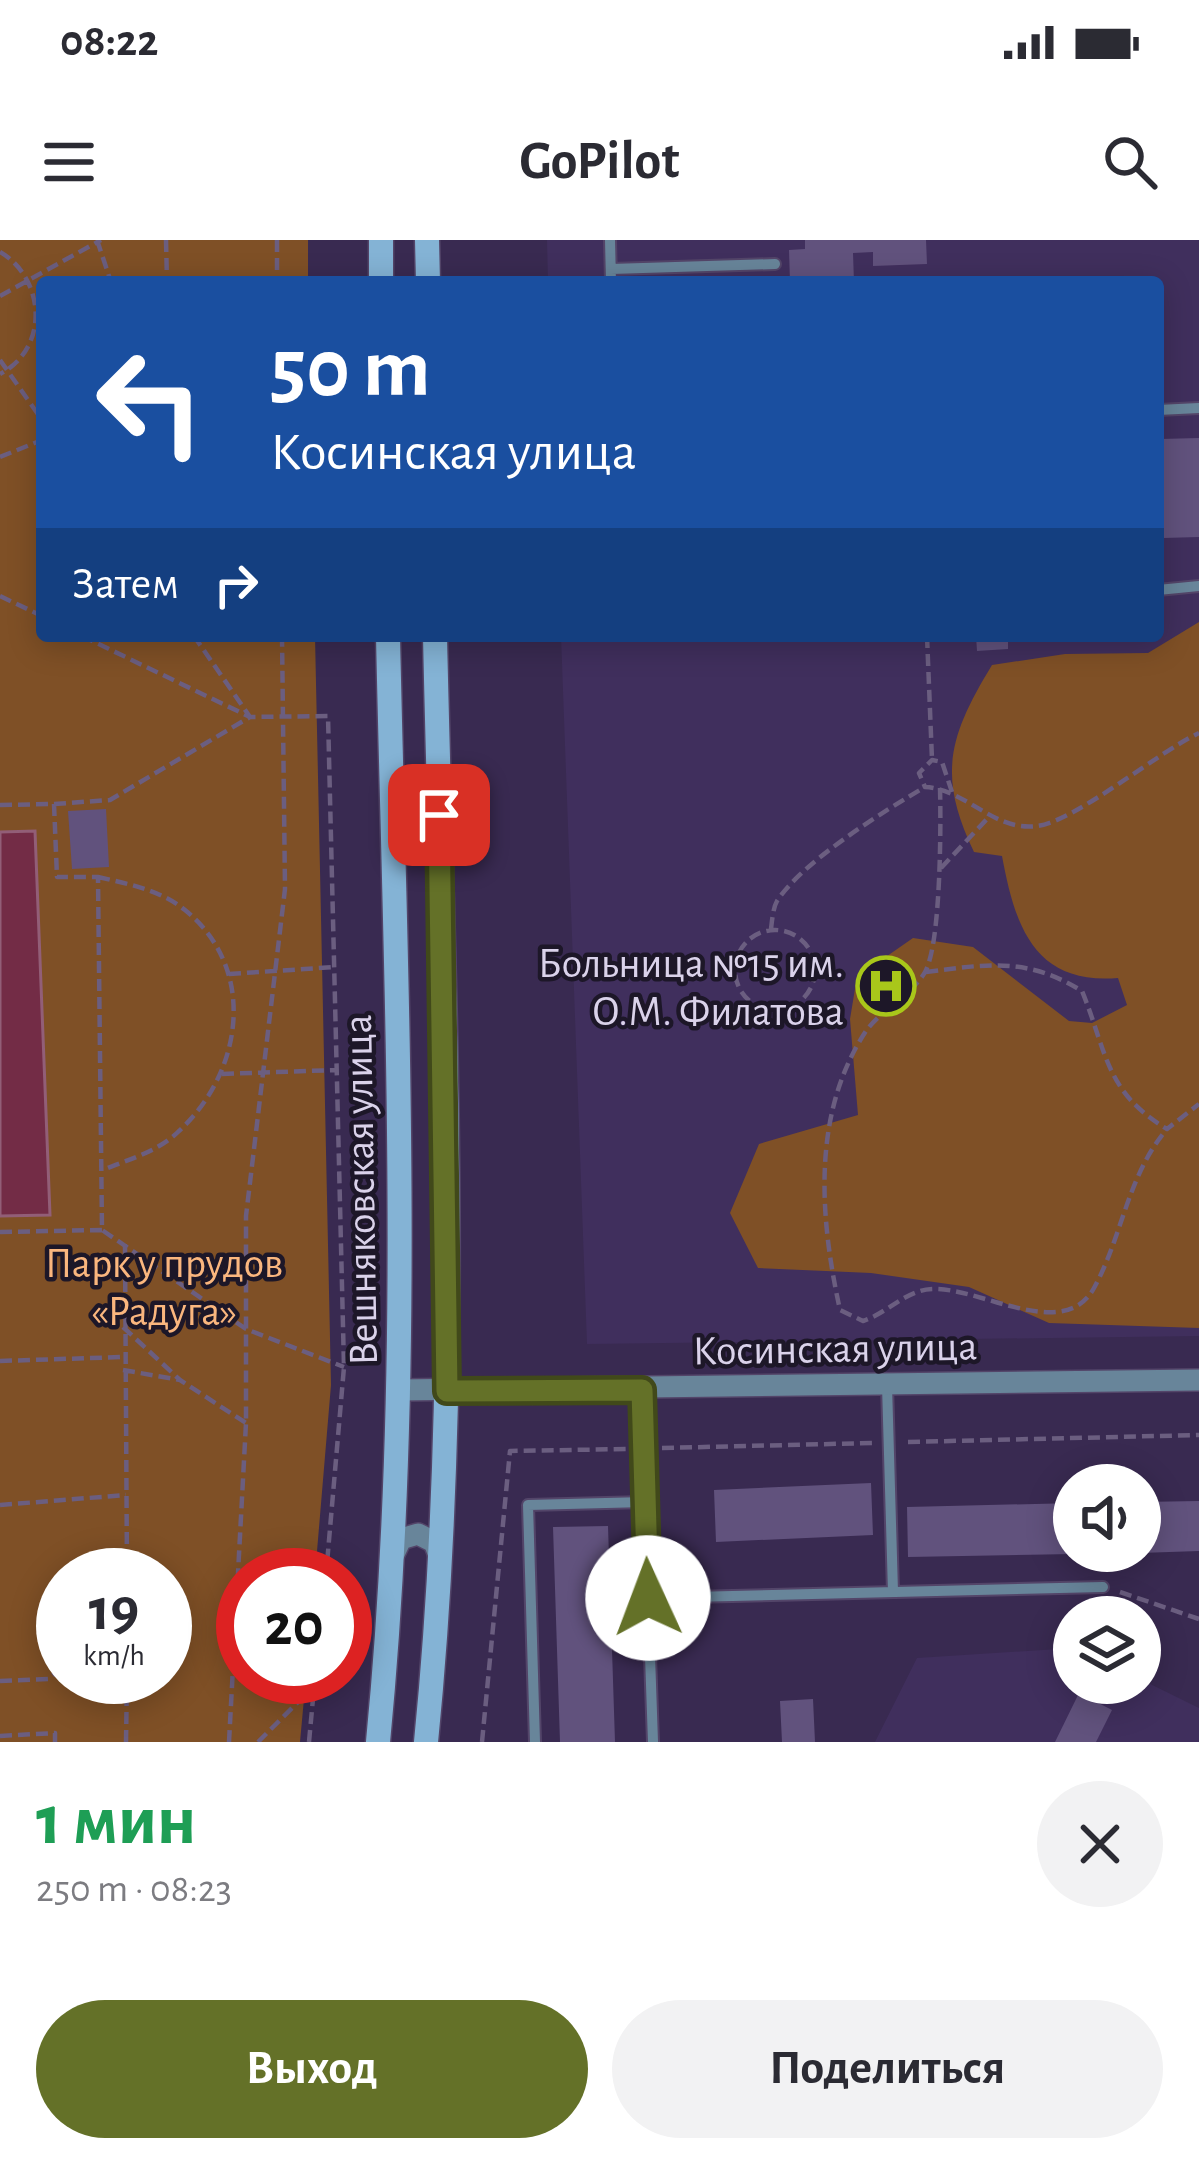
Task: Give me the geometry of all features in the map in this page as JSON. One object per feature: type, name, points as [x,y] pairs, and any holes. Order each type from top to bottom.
[{"type":"main road","points":[[381,240],[381,276]]},
{"type":"main road","points":[[427,240],[428,276]]},
{"type":"main road","name":"Вешняковская улица","points":[[379,1742],[400,1390],[388,642]]},
{"type":"main road","name":"Вешняковская улица","points":[[426,1742],[447,1391],[435,642]]},
{"type":"street","name":"Косинская улица","points":[[400,1390],[1199,1380]]},
{"type":"street","points":[[393,1556],[401,1540],[418,1534],[434,1542],[440,1559]]},
{"type":"lane","points":[[610,240],[611,276],[775,264]]},
{"type":"lane","points":[[1164,410],[1199,408]]},
{"type":"lane","points":[[1164,589],[1199,586]]},
{"type":"lane","points":[[887,1385],[893,1592]]},
{"type":"lane","points":[[642,1390],[653,1742]]},
{"type":"lane","points":[[536,1742],[529,1505],[645,1502]]},
{"type":"lane","points":[[648,1598],[1103,1587]]},
{"type":"path","points":[[166,240],[167,276]]},
{"type":"path","points":[[277,240],[278,276]]},
{"type":"path","points":[[0,296],[99,241],[109,276]]},
{"type":"path","points":[[0,251],[30,279],[36,302]]},
{"type":"path","points":[[0,374],[8,370],[35,331],[36,318]]},
{"type":"path","points":[[0,360],[36,411]]},
{"type":"path","points":[[0,458],[36,443]]},
{"type":"path","points":[[0,596],[36,613]]},
{"type":"path","points":[[94,642],[250,717],[328,716],[344,1367],[328,1548]]},
{"type":"path","points":[[198,642],[250,717]]},
{"type":"path","points":[[229,1742],[246,1423],[246,1216],[286,889],[282,642]]},
{"type":"path","points":[[925,787],[919,773],[932,760],[927,642]]},
{"type":"path","points":[[0,805],[110,800],[250,717]]},
{"type":"path","points":[[770,930],[798,938],[814,961],[810,989],[785,1009],[754,1004],[735,979],[742,946],[770,930],[776,903],[870,819],[925,787],[952,792],[989,817],[1037,826],[1101,794],[1199,733]]},
{"type":"path","points":[[932,760],[942,762],[952,792]]},
{"type":"path","points":[[940,788],[941,868],[925,972],[866,1032],[838,1087],[822,1182],[826,1249],[840,1310],[863,1322],[920,1291],[943,1289],[1020,1312],[1072,1306],[1093,1292],[1136,1174],[1167,1129],[1199,1104]]},
{"type":"path","points":[[54,804],[57,878],[98,877],[146,888],[183,908],[213,937],[229,974],[234,1037],[222,1074],[177,1134],[105,1169]]},
{"type":"path","points":[[941,868],[989,817]]},
{"type":"path","points":[[98,877],[105,1169],[102,1230]]},
{"type":"path","points":[[925,972],[1010,964],[1046,969],[1082,991],[1107,1071],[1134,1109],[1167,1129]]},
{"type":"path","points":[[229,974],[335,968]]},
{"type":"path","points":[[222,1074],[339,1070]]},
{"type":"path","points":[[0,1232],[102,1230],[246,1329],[344,1367]]},
{"type":"path","points":[[125,1244],[127,1548]]},
{"type":"path","points":[[124,1327],[180,1379],[246,1423]]},
{"type":"path","points":[[0,1361],[123,1357]]},
{"type":"path","points":[[123,1370],[180,1379]]},
{"type":"path","points":[[482,1742],[510,1451],[1199,1435]]},
{"type":"path","points":[[0,1505],[126,1495]]},
{"type":"path","points":[[1103,1587],[1199,1619]]},
{"type":"path","points":[[0,1681],[36,1680]]},
{"type":"path","points":[[127,1704],[127,1742]]},
{"type":"path","points":[[258,1742],[296,1704]]},
{"type":"path","points":[[309,1742],[312,1704]]},
{"type":"path","points":[[0,1736],[55,1733],[55,1742]]},
{"type":"shaded area","name":"Больница №15 им. О.М. Филатова","points":[[547,240],[1199,240],[1199,1336],[587,1344],[561,642],[1164,642],[1164,276],[548,276]]},
{"type":"shaded area","points":[[35,831],[50,1215],[0,1216],[0,832]]},
{"type":"shaded area","points":[[1053,1649],[1053,1704],[1161,1704],[1161,1689],[1199,1708],[1199,1742],[875,1742],[917,1658]]},
{"type":"green space","name":"Парк у прудов «Радуга»","points":[[0,240],[308,240],[308,276],[36,276],[36,642],[315,642],[331,1385],[317,1548],[216,1548],[216,1704],[304,1704],[300,1742],[0,1742]]},
{"type":"green space","points":[[1199,622],[1199,1328],[1049,1323],[969,1287],[871,1273],[758,1268],[730,1213],[759,1144],[858,1115],[850,1019],[857,977],[913,938],[973,947],[1069,1021],[1092,1023],[1127,1005],[1118,978],[1066,972],[1033,946],[1014,906],[1002,856],[974,852],[962,825],[952,778],[953,756],[966,713],[992,665],[1065,654],[1148,653]]},
{"type":"building","points":[[805,240],[926,240],[927,264],[873,266],[873,252],[853,253],[854,276],[790,276],[789,250],[805,249]]},
{"type":"building","points":[[1199,438],[1199,537],[1164,538],[1164,439]]},
{"type":"building","points":[[976,642],[1008,642],[1008,649],[977,651]]},
{"type":"building","points":[[106,809],[109,867],[72,869],[68,811]]},
{"type":"building","points":[[871,1483],[873,1535],[716,1542],[714,1490]]},
{"type":"building","points":[[1199,1501],[1199,1551],[1161,1552],[1161,1502]]},
{"type":"building","points":[[1053,1504],[1053,1554],[908,1557],[907,1507]]},
{"type":"building","points":[[608,1526],[615,1742],[560,1742],[553,1527]]},
{"type":"building","points":[[813,1699],[815,1742],[782,1742],[780,1701]]},
{"type":"building","points":[[1074,1704],[1100,1704],[1112,1710],[1096,1742],[1055,1742]]},
{"type":"place","name":"Больница №15 им. О.М. Филатова","points":[[886,986]]},
{"type":"route","points":[[439,815],[447,1391],[642,1390],[648,1598]]}]
